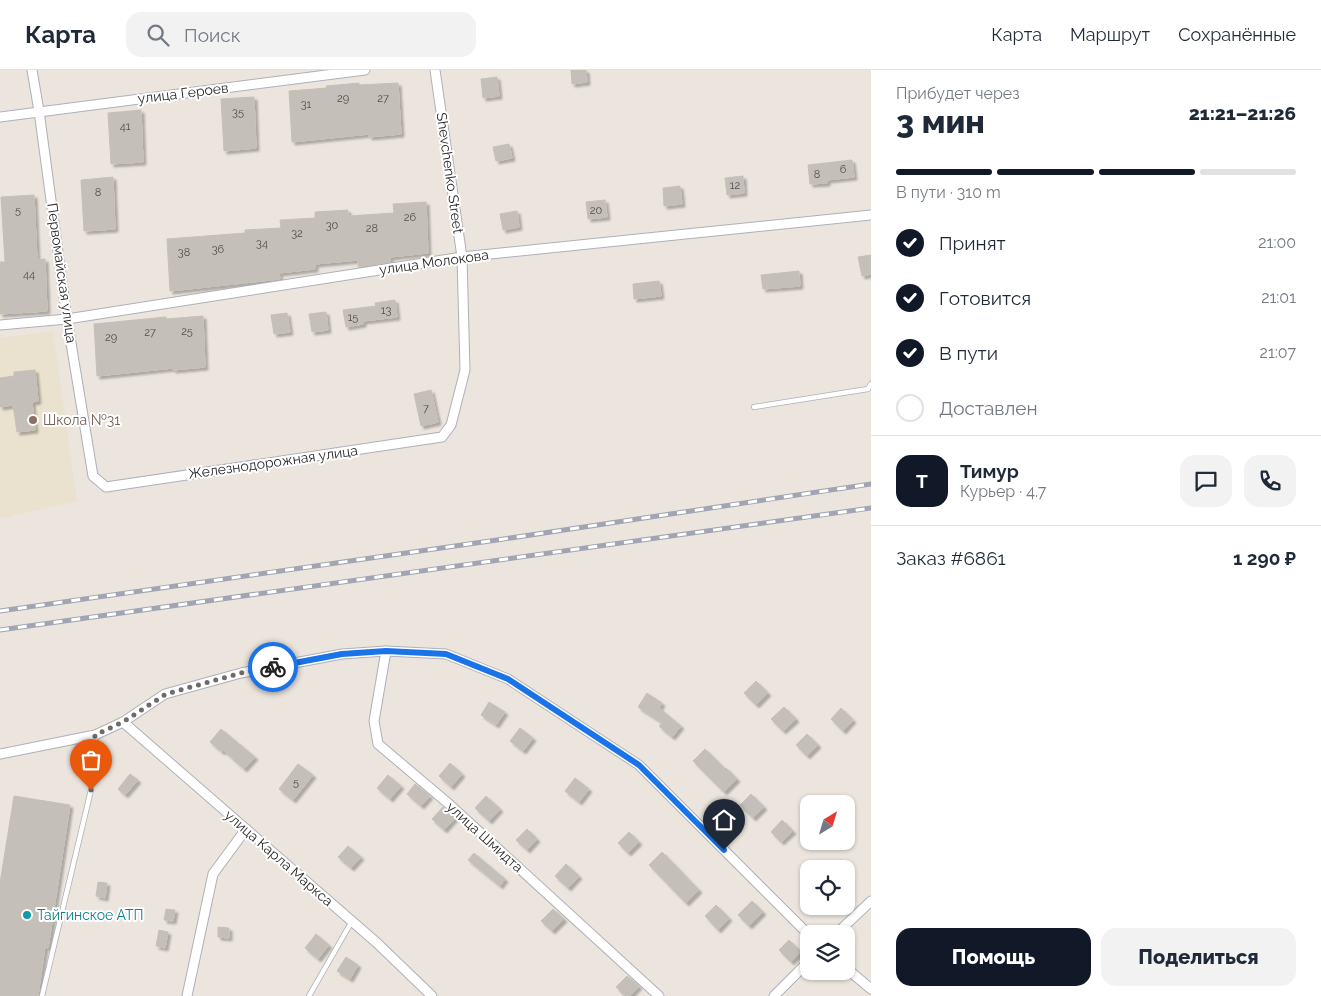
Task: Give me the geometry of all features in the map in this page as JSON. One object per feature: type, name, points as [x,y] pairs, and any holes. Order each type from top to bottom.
[{"type":"street","name":"Первомайская улица","points":[[32,70],[40,111],[67,318],[93,476]]},
{"type":"street","name":"улица Героев","points":[[0,117],[365,70]]},
{"type":"street","name":"Shevchenko Street","points":[[435,70],[462,257],[465,370],[451,425]]},
{"type":"street","name":"улица Молокова","points":[[0,325],[67,318],[462,257],[871,215]]},
{"type":"street","name":"Железнодорожная улица","points":[[93,476],[106,487],[442,437],[451,425]]},
{"type":"street","points":[[0,754],[95,735],[123,722],[166,694],[241,673],[342,654],[386,651],[446,654],[508,679],[639,765],[800,926]]},
{"type":"street","name":"улица Шмидта","points":[[386,651],[374,721],[378,744],[449,804],[659,996]]},
{"type":"street","name":"улица Карла Маркса","points":[[123,722],[352,921],[432,996]]},
{"type":"street","points":[[187,996],[213,874],[246,829]]},
{"type":"street","points":[[846,925],[871,901]]},
{"type":"street","points":[[774,996],[800,969]]},
{"type":"street","points":[[855,976],[871,989]]},
{"type":"lane","points":[[754,407],[868,388],[871,384]]},
{"type":"lane","points":[[42,996],[91,790],[95,735]]},
{"type":"lane","points":[[309,996],[352,921]]},
{"type":"shaded area","name":"Школа №31","points":[[53,331],[77,501],[0,519],[0,338]]},
{"type":"building","points":[[571,70],[586,70],[587,82],[572,84]]},
{"type":"building","points":[[497,77],[499,96],[483,98],[481,79]]},
{"type":"building","points":[[359,83],[359,85],[398,83],[401,134],[369,137],[369,134],[292,142],[289,91]]},
{"type":"building","points":[[254,97],[256,148],[224,151],[221,99]]},
{"type":"building","points":[[141,110],[143,162],[111,164],[108,113]]},
{"type":"building","points":[[509,144],[512,158],[496,161],[493,147]]},
{"type":"building","points":[[852,160],[854,177],[827,180],[827,183],[810,184],[808,165]]},
{"type":"building","points":[[743,176],[744,193],[727,195],[725,178]]},
{"type":"building","points":[[113,177],[115,229],[84,231],[81,180]]},
{"type":"building","points":[[680,186],[682,204],[664,206],[663,188]]},
{"type":"building","points":[[34,195],[37,260],[45,259],[47,311],[0,314],[0,262],[5,262],[1,197]]},
{"type":"building","points":[[605,200],[607,217],[588,219],[586,202]]},
{"type":"building","points":[[426,202],[428,253],[390,257],[390,262],[358,267],[358,260],[315,264],[315,269],[279,273],[280,279],[170,291],[167,239],[245,233],[245,230],[281,228],[280,220],[315,218],[315,212],[348,210],[348,216],[394,213],[393,204]]},
{"type":"building","points":[[517,211],[519,227],[503,230],[500,214]]},
{"type":"building","points":[[871,255],[871,274],[862,276],[858,257]]},
{"type":"building","points":[[799,271],[800,286],[763,289],[761,275]]},
{"type":"building","points":[[659,281],[661,296],[634,299],[633,284]]},
{"type":"building","points":[[395,300],[397,317],[363,321],[363,324],[346,327],[343,310],[376,306],[375,303]]},
{"type":"building","points":[[326,312],[328,330],[312,332],[309,314]]},
{"type":"building","points":[[287,313],[290,332],[274,334],[271,315]]},
{"type":"building","points":[[203,316],[205,367],[173,370],[173,368],[97,376],[94,324],[166,317],[166,319]]},
{"type":"building","points":[[35,370],[38,401],[32,402],[35,430],[17,432],[13,405],[0,407],[0,378],[14,376],[14,372]]},
{"type":"building","points":[[431,390],[438,422],[421,426],[414,394]]},
{"type":"building","points":[[756,681],[768,693],[756,705],[744,693]]},
{"type":"building","points":[[647,693],[662,703],[659,708],[681,726],[672,737],[659,726],[663,723],[638,707]]},
{"type":"building","points":[[489,702],[505,712],[496,725],[481,715]]},
{"type":"building","points":[[784,707],[796,719],[783,731],[771,719]]},
{"type":"building","points":[[841,708],[853,720],[843,731],[831,719]]},
{"type":"building","points":[[520,728],[533,738],[523,751],[510,741]]},
{"type":"building","points":[[221,729],[255,757],[244,769],[223,750],[222,752],[210,742]]},
{"type":"building","points":[[807,734],[818,745],[807,756],[796,745]]},
{"type":"building","points":[[705,749],[737,779],[724,792],[693,761]]},
{"type":"building","points":[[450,763],[462,774],[451,787],[439,776]]},
{"type":"building","points":[[298,764],[313,775],[293,800],[279,789]]},
{"type":"building","points":[[130,774],[138,780],[125,795],[118,789]]},
{"type":"building","points":[[388,775],[401,786],[390,799],[377,788]]},
{"type":"building","points":[[575,778],[589,789],[579,802],[565,791]]},
{"type":"building","points":[[415,784],[430,796],[421,806],[407,794]]},
{"type":"building","points":[[751,794],[764,807],[753,818],[740,805]]},
{"type":"building","name":"Тайгинское АТП","points":[[14,796],[70,805],[48,948],[45,947],[38,996],[0,996],[0,883]]},
{"type":"building","points":[[486,796],[500,809],[489,821],[475,808]]},
{"type":"building","points":[[443,807],[455,818],[444,830],[432,819]]},
{"type":"building","points":[[782,820],[793,831],[781,842],[771,832]]},
{"type":"building","points":[[527,829],[537,839],[527,850],[516,840]]},
{"type":"building","points":[[629,832],[639,842],[628,853],[618,843]]},
{"type":"building","points":[[348,846],[361,857],[351,868],[338,857]]},
{"type":"building","points":[[662,852],[699,890],[686,903],[649,865]]},
{"type":"building","points":[[474,853],[505,879],[500,886],[468,860]]},
{"type":"building","points":[[566,864],[579,876],[568,888],[555,876]]},
{"type":"building","points":[[98,882],[107,883],[105,898],[96,896]]},
{"type":"building","points":[[752,901],[763,912],[749,926],[738,915]]},
{"type":"building","points":[[716,905],[729,918],[718,930],[705,916]]},
{"type":"building","points":[[166,909],[175,910],[173,921],[164,920]]},
{"type":"building","points":[[553,909],[564,919],[552,931],[541,921]]},
{"type":"building","points":[[218,927],[229,928],[229,938],[218,937]]},
{"type":"building","points":[[159,930],[168,932],[165,948],[156,946]]},
{"type":"building","points":[[316,934],[329,945],[318,959],[305,948]]},
{"type":"building","points":[[789,940],[800,953],[791,962],[779,950]]},
{"type":"building","points":[[346,957],[358,965],[350,979],[337,971]]},
{"type":"building","points":[[627,976],[639,986],[630,996],[625,996],[616,987]]},
{"type":"railway","points":[[0,611],[871,484]]},
{"type":"railway","points":[[0,630],[871,508]]},
{"type":"way so far","points":[[91,790],[95,735],[123,722],[166,694],[241,673],[273,667]]},
{"type":"place","name":"Школа №31","points":[[33,420]]},
{"type":"place","name":"Тайгинское АТП","points":[[27,915]]},
{"type":"route","points":[[273,667],[342,654],[386,651],[446,654],[508,679],[639,765],[724,850]]}]
